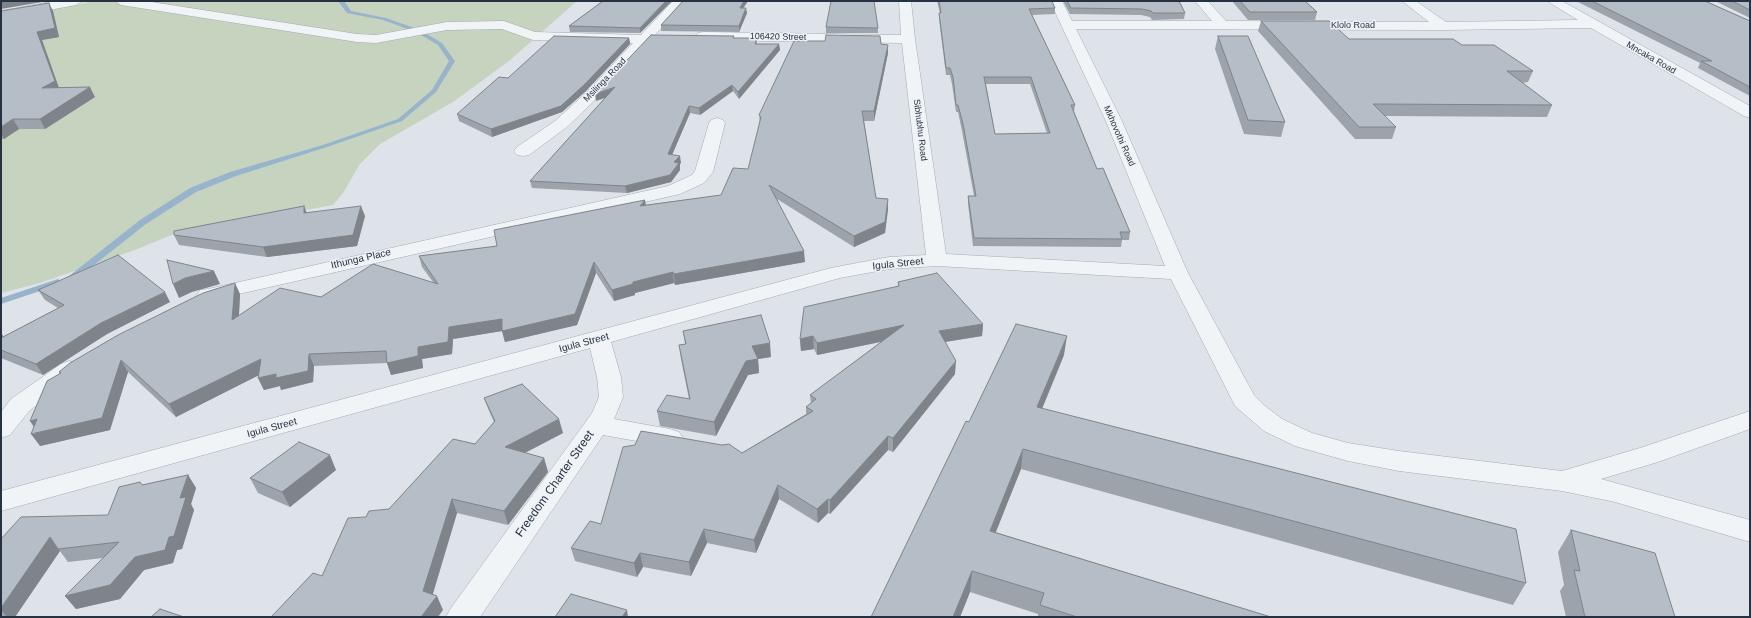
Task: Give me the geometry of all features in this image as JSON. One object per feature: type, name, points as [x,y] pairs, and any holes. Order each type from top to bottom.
[{"type":"street","points":[[1,15],[76,1]]},
{"type":"street","points":[[121,1],[357,38],[376,39],[447,26],[504,25],[533,36],[646,38],[663,36]]},
{"type":"street","name":"Msilinga Road","points":[[523,151],[561,124],[592,95],[680,1]]},
{"type":"street","name":"Sibhubhu Road","points":[[905,1],[908,39],[937,260]]},
{"type":"street","name":"Mkhovothi Road","points":[[1056,1],[1113,119],[1178,273],[1244,400],[1273,425],[1304,440],[1348,452],[1399,461],[1562,481],[1615,492],[1750,531]]},
{"type":"street","points":[[1201,1],[1222,25]]},
{"type":"street","points":[[1408,1],[1443,26]]},
{"type":"street","name":"Mncaka Road","points":[[1553,1],[1750,113]]},
{"type":"street","name":"Klolo Road","points":[[1067,25],[1443,26],[1592,24]]},
{"type":"street","name":"106420 Street","points":[[687,36],[908,39]]},
{"type":"street","name":"Ithunga Place","points":[[188,303],[229,289],[674,190],[698,179],[704,172],[717,123]]},
{"type":"street","name":"Igula Street","points":[[1,502],[599,339],[838,272],[890,263],[937,260],[1178,273]]},
{"type":"street","name":"Freedom Charter Street","points":[[462,617],[604,415],[611,397],[609,377],[599,339]]},
{"type":"street","points":[[1,428],[20,405],[82,361]]},
{"type":"street","points":[[1562,481],[1649,455],[1750,420]]},
{"type":"street","points":[[596,425],[694,443]]},
{"type":"green space","points":[[95,1],[577,1],[509,61],[453,102],[380,144],[360,164],[343,193],[333,205],[174,234],[135,250],[40,283],[1,293],[1,19]]},
{"type":"building","points":[[603,1],[666,1],[640,28],[569,26]]},
{"type":"building","points":[[683,1],[744,1],[740,8],[746,8],[739,26],[661,25]]},
{"type":"building","points":[[831,1],[874,1],[878,28],[826,27]]},
{"type":"building","points":[[939,1],[1052,1],[1055,8],[1029,9],[1075,105],[1071,105],[1097,169],[1103,168],[1130,232],[1120,232],[1122,239],[974,238],[968,196],[976,196],[963,124],[958,105],[956,105],[953,77],[950,68],[946,68],[939,13],[941,13]],"holes":[[[984,77],[1031,77],[1050,133],[995,134]]]},
{"type":"building","points":[[1067,1],[1179,1],[1185,13],[1153,13],[1142,9],[1071,8]]},
{"type":"building","points":[[1240,1],[1305,1],[1317,12],[1250,12]]},
{"type":"building","points":[[1592,1],[1705,1],[1750,21],[1750,87],[1701,61],[1712,61]]},
{"type":"building","points":[[1732,1],[1750,1],[1750,10]]},
{"type":"building","points":[[49,3],[55,28],[37,32],[55,81],[42,88],[90,87],[40,119],[13,119],[1,127],[1,11]]},
{"type":"building","points":[[1261,21],[1329,21],[1349,39],[1453,39],[1462,45],[1494,45],[1533,71],[1507,71],[1552,105],[1373,104],[1396,127],[1359,127]]},
{"type":"building","points":[[651,35],[734,36],[733,38],[757,38],[755,44],[779,44],[738,92],[732,85],[699,108],[689,106],[668,154],[680,156],[674,162],[679,163],[670,175],[625,186],[530,181],[615,87],[595,94]]},
{"type":"building","points":[[826,35],[880,36],[881,44],[888,45],[874,111],[862,111],[876,198],[888,199],[885,222],[854,236],[769,185],[804,251],[674,274],[673,272],[633,282],[633,284],[612,290],[594,262],[575,314],[502,331],[502,319],[449,327],[448,342],[418,347],[418,356],[387,363],[386,351],[309,354],[308,371],[276,378],[276,374],[258,378],[261,359],[169,404],[121,360],[102,418],[31,434],[37,419],[30,421],[47,381],[61,373],[59,372],[70,363],[118,335],[203,293],[235,283],[232,320],[280,288],[321,297],[373,264],[438,284],[419,256],[497,246],[494,230],[645,200],[640,206],[721,195],[733,168],[748,169],[761,117],[759,115],[794,41],[825,41]]},
{"type":"building","points":[[554,36],[629,38],[585,84],[561,106],[491,129],[457,114],[499,77],[508,78]]},
{"type":"building","points":[[1218,36],[1248,36],[1285,122],[1248,120]]},
{"type":"building","points":[[304,206],[304,213],[361,206],[353,235],[263,247],[174,235],[174,231]]},
{"type":"building","points":[[118,255],[165,292],[101,323],[36,364],[1,350],[1,338],[64,305],[38,290]]},
{"type":"building","points":[[167,260],[214,271],[185,278],[173,284]]},
{"type":"building","points":[[937,273],[983,324],[939,331],[956,361],[893,438],[888,436],[830,500],[828,499],[817,509],[778,485],[754,540],[704,529],[689,562],[640,553],[634,563],[571,548],[590,521],[601,524],[623,447],[635,445],[641,431],[722,445],[729,444],[742,453],[813,411],[806,407],[816,399],[810,395],[904,325],[817,343],[813,336],[800,339],[804,307],[899,286],[898,282]]},
{"type":"building","points":[[761,315],[770,343],[752,346],[758,359],[746,361],[714,422],[657,411],[667,395],[690,399],[679,345],[686,344],[683,331]]},
{"type":"building","points":[[1016,324],[1067,336],[1037,407],[1516,529],[1526,583],[1023,449],[990,531],[1271,617],[1077,617],[1040,605],[1044,593],[972,571],[953,617],[871,617],[966,421],[969,422]]},
{"type":"building","points":[[522,384],[559,419],[505,447],[544,458],[504,511],[452,499],[423,591],[437,596],[421,617],[271,617],[313,573],[322,576],[348,518],[366,517],[369,511],[389,509],[453,439],[475,444],[495,421],[484,398]]},
{"type":"building","points":[[299,442],[330,455],[282,492],[250,478]]},
{"type":"building","points":[[188,475],[180,498],[186,497],[174,536],[169,537],[165,550],[135,557],[110,585],[65,596],[119,542],[58,549],[50,537],[1,608],[1,539],[21,517],[108,515],[119,487],[140,482],[142,485]]},
{"type":"building","points":[[1571,530],[1655,553],[1675,617],[1585,617],[1574,570],[1580,571]]},
{"type":"building","points":[[571,594],[627,610],[622,617],[555,617]]},
{"type":"building","points":[[160,609],[184,617],[151,617]]},
{"type":"waterway","points":[[72,278],[143,222],[193,190],[233,174],[325,146],[400,120],[434,91],[452,61],[440,44],[418,31],[384,19],[349,12],[341,1]]},
{"type":"waterway","points":[[1,301],[58,282]]}]
